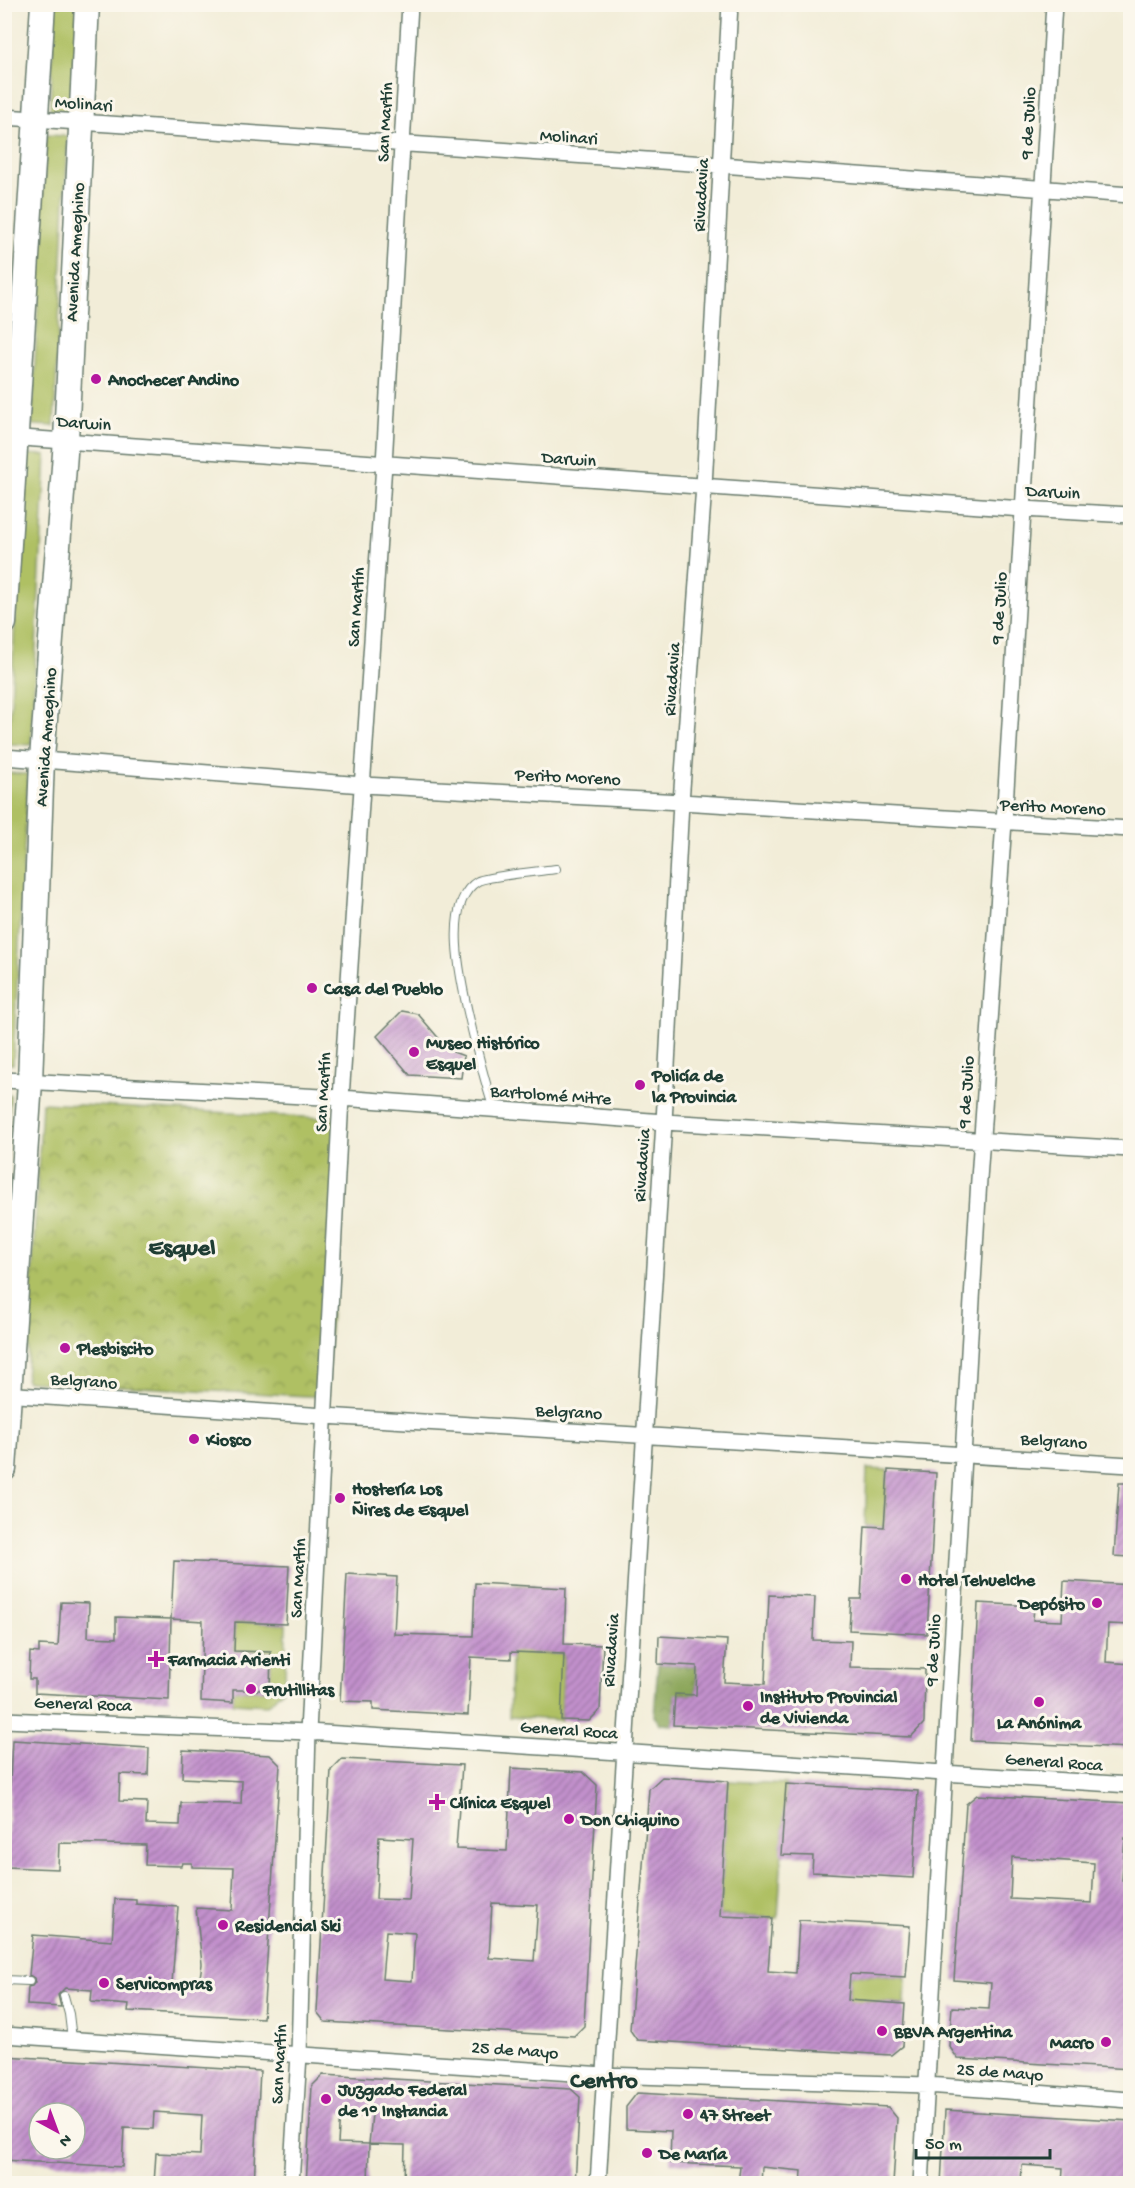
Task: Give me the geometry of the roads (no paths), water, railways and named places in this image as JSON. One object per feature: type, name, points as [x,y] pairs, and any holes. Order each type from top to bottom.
[{"type":"highway","points":[[4,623],[10,437],[43,4]]},
{"type":"highway","name":"Avenida Ameghino","points":[[4,1469],[7,1394],[30,1082],[42,759],[66,440],[87,4]]},
{"type":"street","name":"San Martín","points":[[291,2184],[299,2055],[309,1732],[341,1098],[384,464],[410,4]]},
{"type":"street","name":"Rivadavia","points":[[598,2184],[623,1752],[664,1122],[681,802],[704,486],[730,4]]},
{"type":"street","name":"9 de Julio","points":[[921,2184],[981,1140],[1004,822],[1054,4]]},
{"type":"street","name":"Molinari","points":[[4,117],[1131,195]]},
{"type":"street","name":"Darwin","points":[[10,437],[1131,515]]},
{"type":"street","name":"Perito Moreno","points":[[4,758],[42,759],[363,785],[1131,829]]},
{"type":"street","name":"Bartolomé Mitre","points":[[4,1080],[341,1098],[664,1122],[1131,1149]]},
{"type":"street","name":"Belgrano","points":[[7,1394],[325,1416],[1131,1465]]},
{"type":"street","name":"General Roca","points":[[4,1720],[309,1732],[1131,1785]]},
{"type":"street","name":"25 de Mayo","points":[[4,2035],[604,2074],[927,2085],[1131,2100]]},
{"type":"lane","points":[[494,1110],[483,1079],[458,964],[457,932],[461,904],[468,890],[479,880],[556,869]]},
{"type":"lane","points":[[4,1980],[29,1981]]},
{"type":"lane","points":[[64,1996],[72,2039]]},
{"type":"place","name":"Anochecer Andino","points":[[96,379]]},
{"type":"place","name":"Casa del Pueblo","points":[[312,988]]},
{"type":"place","name":"Museo Histórico Esquel","points":[[414,1052]]},
{"type":"place","name":"Policía de la Provincia","points":[[640,1085]]},
{"type":"place","name":"Plesbiscito","points":[[65,1348]]},
{"type":"place","name":"Kiosco","points":[[194,1439]]},
{"type":"place","name":"Hostería Los Ñires de Esquel","points":[[340,1498]]},
{"type":"place","name":"Hotel Tehuelche","points":[[906,1579]]},
{"type":"place","name":"Depósito","points":[[1097,1603]]},
{"type":"place","name":"Farmacia Arienti","points":[[156,1659]]},
{"type":"place","name":"Frutillitas","points":[[251,1689]]},
{"type":"place","name":"La Anónima","points":[[1039,1702]]},
{"type":"place","name":"Instituto Provincial de Vivienda","points":[[748,1706]]},
{"type":"place","name":"Clínica Esquel","points":[[437,1802]]},
{"type":"place","name":"Don Chiquino","points":[[569,1819]]},
{"type":"place","name":"Residencial Ski","points":[[223,1925]]},
{"type":"place","name":"Servicompras","points":[[104,1983]]},
{"type":"place","name":"BBVA Argentina","points":[[882,2031]]},
{"type":"place","name":"Macro","points":[[1106,2042]]},
{"type":"place","name":"Juzgado Federal de 1° Instancia","points":[[326,2099]]},
{"type":"place","name":"47 Street","points":[[688,2114]]},
{"type":"place","name":"De María","points":[[647,2153]]},
{"type":"district","name":"Esquel","points":[[182,1246]]},
{"type":"district","name":"Centro","points":[[604,2079]]}]
